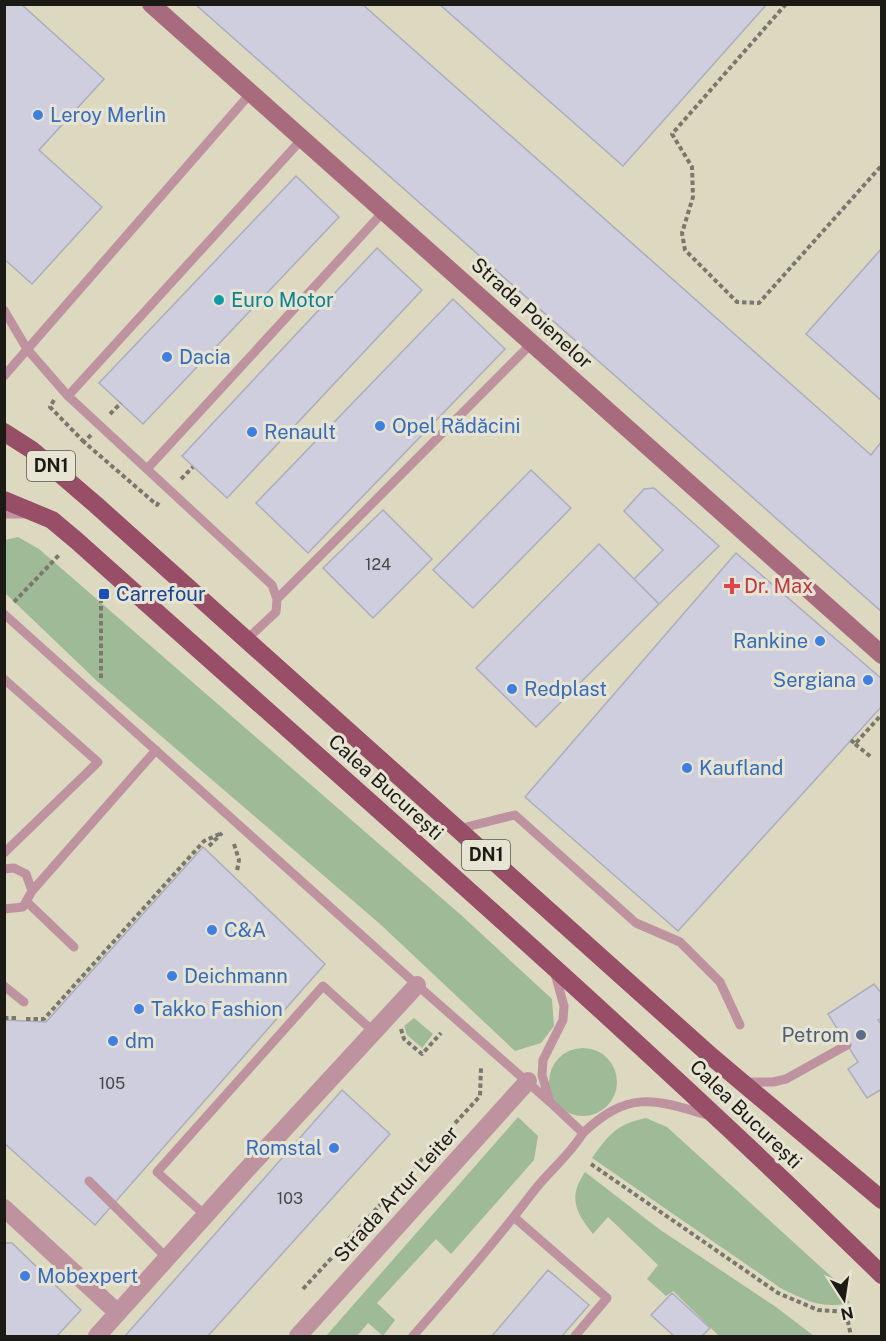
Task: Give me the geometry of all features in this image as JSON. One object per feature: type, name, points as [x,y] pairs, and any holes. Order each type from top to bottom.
[{"type":"main road","name":"Calea București","points":[[4,432],[26,445],[58,473],[742,1082],[880,1193]]},
{"type":"main road","name":"Calea București","points":[[4,500],[52,520],[552,963],[719,1119],[881,1276]]},
{"type":"street","name":"Strada Poienelor","points":[[151,4],[882,655]]},
{"type":"street","points":[[97,1336],[417,985]]},
{"type":"street","name":"Strada Artur Leiter","points":[[298,1336],[528,1081]]},
{"type":"street","points":[[4,1208],[118,1313]]},
{"type":"lane","points":[[4,376],[250,94]]},
{"type":"lane","points":[[68,396],[302,139]]},
{"type":"lane","points":[[147,469],[384,211]]},
{"type":"lane","points":[[4,310],[27,349],[68,396],[272,585],[277,599],[276,612],[245,641]]},
{"type":"lane","points":[[277,599],[532,343]]},
{"type":"lane","points":[[4,514],[28,514],[52,520]]},
{"type":"lane","points":[[4,614],[417,985],[528,1081],[583,1133]]},
{"type":"lane","points":[[4,679],[98,762],[4,854],[6,868],[26,874],[32,891]]},
{"type":"lane","points":[[6,912],[16,910],[27,902],[32,891],[156,750]]},
{"type":"lane","points":[[457,829],[515,815],[636,923],[680,942],[720,982],[740,1025]]},
{"type":"lane","points":[[27,902],[74,947]]},
{"type":"lane","points":[[550,1101],[542,1075],[543,1060],[562,1020],[564,1006],[552,963]]},
{"type":"lane","points":[[4,986],[24,1002]]},
{"type":"lane","points":[[206,1215],[157,1172],[323,986],[374,1032]]},
{"type":"lane","points":[[742,1082],[773,1082],[786,1079],[847,1045]]},
{"type":"lane","points":[[413,1336],[515,1218],[534,1191],[573,1149],[583,1133],[612,1109],[628,1102],[646,1100],[666,1102],[719,1119]]},
{"type":"lane","points":[[89,1181],[167,1258]]},
{"type":"lane","points":[[515,1218],[607,1298],[575,1336]]},
{"type":"path","points":[[786,4],[672,134],[692,167],[693,197],[682,232],[685,250],[737,302],[759,303],[882,165]]},
{"type":"path","points":[[12,605],[57,553],[66,561]]},
{"type":"path","points":[[92,584],[102,593],[101,684]]},
{"type":"path","points":[[855,744],[882,714]]},
{"type":"path","points":[[851,740],[871,757]]},
{"type":"path","points":[[209,846],[222,833]]},
{"type":"path","points":[[222,833],[238,851],[237,871]]},
{"type":"path","points":[[4,1018],[44,1019],[204,841],[222,833]]},
{"type":"path","points":[[403,1020],[401,1029],[404,1039],[422,1054],[441,1033]]},
{"type":"path","points":[[303,1289],[480,1096],[481,1068]]},
{"type":"path","points":[[591,1164],[778,1293],[818,1310],[846,1312],[851,1336]]},
{"type":"shaded area","points":[[5,5],[881,5],[881,1336],[5,1336]]},
{"type":"green space","points":[[18,537],[39,549],[461,915],[552,999],[554,1026],[541,1043],[515,1051],[380,924],[97,681],[5,593],[5,540]]},
{"type":"green space","points":[[414,1018],[433,1034],[422,1048],[407,1035],[404,1026]]},
{"type":"green space","points":[[583,1048],[596,1051],[607,1058],[614,1069],[617,1082],[614,1095],[607,1106],[596,1113],[583,1116],[570,1113],[559,1106],[552,1095],[549,1082],[552,1069],[559,1058],[570,1051]]},
{"type":"green space","points":[[518,1117],[538,1136],[534,1160],[451,1254],[436,1239],[377,1303],[395,1320],[383,1336],[368,1323],[357,1336],[326,1336]]},
{"type":"green space","points":[[646,1118],[667,1127],[835,1280],[850,1303],[823,1304],[782,1289],[592,1158],[614,1131],[628,1123]]},
{"type":"green space","points":[[585,1172],[659,1229],[776,1307],[814,1336],[719,1336],[673,1291],[666,1296],[647,1279],[658,1265],[608,1217],[593,1234],[578,1211],[575,1197]]},
{"type":"building","name":"Leroy Merlin","points":[[4,4],[21,4],[104,79],[39,150],[102,207],[32,284],[4,259]]},
{"type":"building","points":[[195,4],[362,4],[871,455],[882,441],[882,612]]},
{"type":"building","points":[[439,4],[767,4],[623,166]]},
{"type":"building","name":"Euro Motor","points":[[296,176],[339,217],[143,424],[99,383]]},
{"type":"building","points":[[377,248],[422,290],[227,498],[182,456]]},
{"type":"building","points":[[882,248],[882,401],[806,334]]},
{"type":"building","name":"Opel Rădăcini","points":[[453,299],[505,349],[308,553],[256,503]]},
{"type":"building","points":[[531,470],[571,508],[473,608],[433,570]]},
{"type":"building","points":[[654,488],[719,546],[659,604],[634,579],[663,550],[624,511],[644,489]]},
{"type":"building","points":[[383,510],[432,559],[373,618],[323,568]]},
{"type":"building","points":[[599,544],[659,604],[536,727],[476,668]]},
{"type":"building","name":"Kaufland","points":[[736,553],[882,679],[882,706],[678,931],[525,797]]},
{"type":"building","points":[[203,847],[325,964],[95,1225],[4,1143],[4,1020],[46,1022]]},
{"type":"building","name":"Petrom","points":[[874,984],[882,994],[882,1018],[878,1020],[882,1025],[882,1089],[867,1098],[848,1069],[858,1062],[828,1014]]},
{"type":"building","points":[[342,1090],[390,1134],[208,1336],[125,1336]]},
{"type":"building","name":"Mobexpert","points":[[4,1243],[12,1243],[81,1310],[57,1336],[4,1336]]},
{"type":"building","points":[[548,1270],[589,1305],[562,1336],[492,1336]]},
{"type":"building","points":[[672,1293],[710,1328],[702,1336],[674,1336],[651,1315]]},
{"type":"place","name":"Leroy Merlin","points":[[38,115]]},
{"type":"place","name":"Euro Motor","points":[[219,300]]},
{"type":"place","name":"Dacia","points":[[167,357]]},
{"type":"place","name":"Opel Rădăcini","points":[[380,426]]},
{"type":"place","name":"Renault","points":[[252,432]]},
{"type":"place","name":"Dr. Max","points":[[732,586]]},
{"type":"place","name":"Carrefour","points":[[104,594]]},
{"type":"place","name":"Rankine","points":[[820,641]]},
{"type":"place","name":"Sergiana","points":[[868,680]]},
{"type":"place","name":"Redplast","points":[[512,689]]},
{"type":"place","name":"Kaufland","points":[[687,768]]},
{"type":"place","name":"C&A","points":[[212,930]]},
{"type":"place","name":"Deichmann","points":[[172,976]]},
{"type":"place","name":"Takko Fashion","points":[[139,1009]]},
{"type":"place","name":"Petrom","points":[[861,1035]]},
{"type":"place","name":"dm","points":[[113,1041]]},
{"type":"place","name":"Romstal","points":[[334,1148]]},
{"type":"place","name":"Mobexpert","points":[[25,1276]]}]
